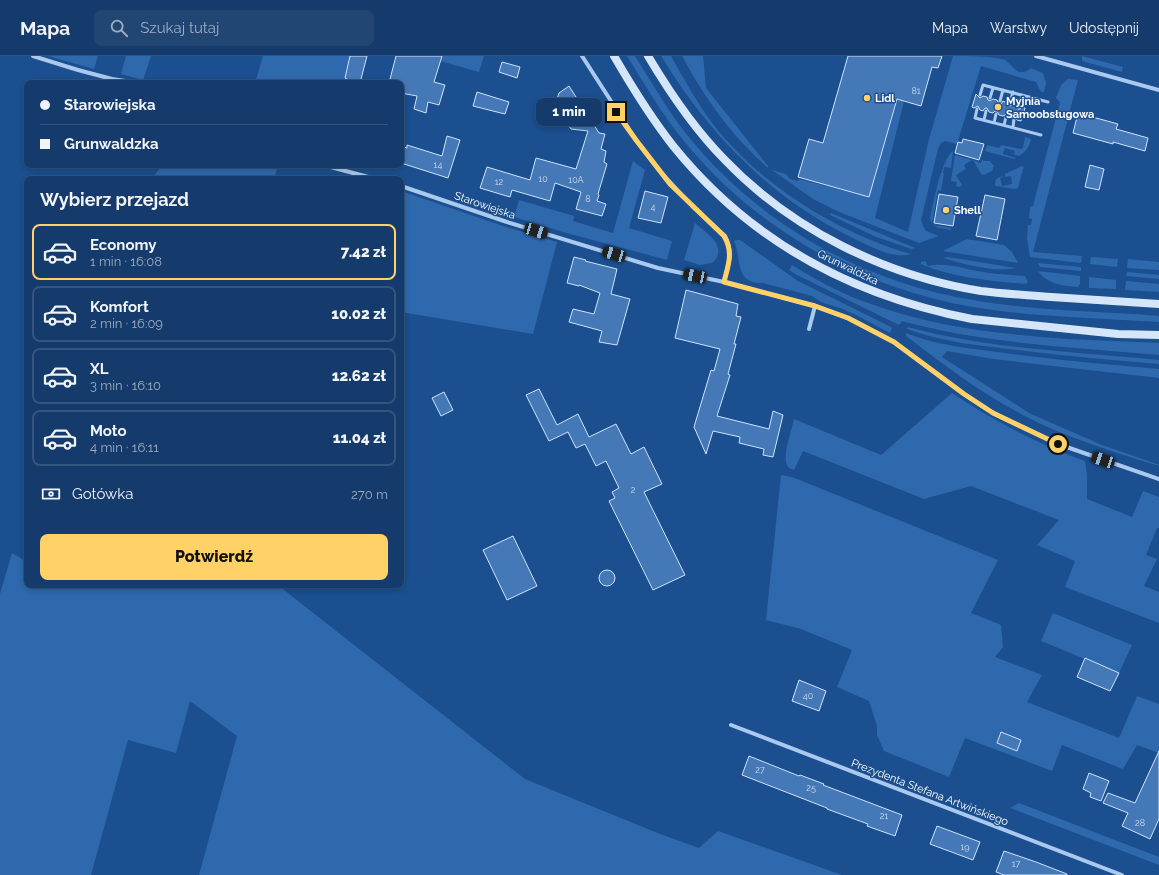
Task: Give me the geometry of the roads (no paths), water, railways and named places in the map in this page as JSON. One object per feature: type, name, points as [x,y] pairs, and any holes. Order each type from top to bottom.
[{"type":"main road","name":"Grunwaldzka","points":[[614,56],[659,127],[686,161],[712,188],[757,227],[788,248],[831,273],[873,292],[894,299],[928,309],[972,319],[1118,334],[1159,335]]},
{"type":"main road","name":"Grunwaldzka","points":[[648,56],[672,95],[694,125],[717,152],[738,173],[764,196],[795,218],[830,239],[862,255],[892,268],[929,279],[981,291],[1159,304]]},
{"type":"street","points":[[34,56],[78,70],[119,80]]},
{"type":"street","points":[[582,56],[632,135],[658,169],[693,208],[724,236],[728,242],[730,258],[724,282]]},
{"type":"street","points":[[1036,56],[1159,90]]},
{"type":"street","points":[[334,168],[365,176]]},
{"type":"street","name":"Starowiejska","points":[[404,187],[507,222],[658,268],[724,282],[815,306],[848,318],[889,339],[964,394],[993,413],[1029,432],[1058,444],[1159,479]]},
{"type":"street","points":[[809,329],[815,306]]},
{"type":"street","name":"Prezydenta Stefana Artwińskiego","points":[[731,725],[1122,875]]},
{"type":"lane","points":[[980,95],[983,85],[1048,102]]},
{"type":"lane","points":[[990,98],[993,88]]},
{"type":"lane","points":[[1000,101],[1004,90]]},
{"type":"lane","points":[[1010,104],[1013,92]]},
{"type":"lane","points":[[1019,106],[1022,95]]},
{"type":"lane","points":[[977,109],[974,118],[1041,135]]},
{"type":"lane","points":[[984,120],[986,111]]},
{"type":"lane","points":[[994,123],[996,114]]},
{"type":"lane","points":[[1004,125],[1006,117]]},
{"type":"lane","points":[[1013,128],[1014,119]]},
{"type":"place","name":"Lidl","points":[[867,98]]},
{"type":"place","name":"Myjnia Samoobsługowa","points":[[998,107]]},
{"type":"place","name":"Shell","points":[[946,210]]}]
